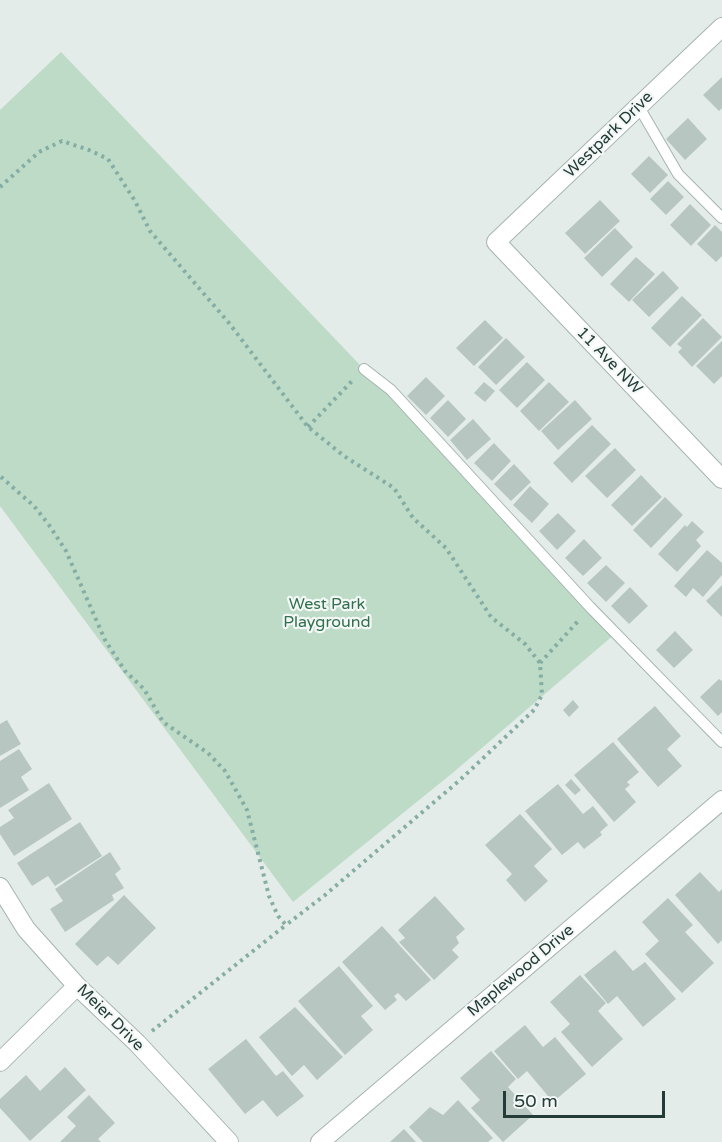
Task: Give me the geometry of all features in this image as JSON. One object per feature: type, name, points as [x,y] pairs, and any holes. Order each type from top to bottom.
[{"type":"street","name":"Westpark Drive","points":[[496,242],[722,27]]},
{"type":"street","name":"11 Ave NW","points":[[496,242],[722,479]]},
{"type":"street","name":"Maplewood Drive","points":[[320,1142],[722,800]]},
{"type":"street","name":"Meier Drive","points":[[0,887],[26,929],[77,986],[137,1043],[229,1142]]},
{"type":"street","points":[[0,1062],[77,986]]},
{"type":"lane","points":[[639,107],[678,174],[722,218]]},
{"type":"lane","points":[[364,369],[391,390],[590,607],[722,742]]},
{"type":"path","points":[[0,187],[39,152],[62,141],[108,159],[135,201],[150,231],[236,332],[308,427],[344,456],[394,488],[413,518],[446,548],[491,617],[525,644],[540,663],[542,695],[534,710],[460,780],[325,895],[137,1043]]},
{"type":"path","points":[[308,427],[364,369]]},
{"type":"path","points":[[0,476],[34,506],[49,525],[66,551],[105,640],[125,671],[144,689],[163,722],[208,753],[225,771],[247,810],[269,896],[278,916],[286,924]]},
{"type":"path","points":[[540,663],[590,607]]},
{"type":"green space","name":"West Park Playground","points":[[61,52],[616,633],[455,771],[293,902],[0,506],[0,110]]},
{"type":"building","points":[[722,77],[722,108],[719,111],[703,95]]},
{"type":"building","points":[[688,118],[707,139],[685,160],[666,139]]},
{"type":"building","points":[[649,156],[668,175],[650,193],[631,174]]},
{"type":"building","points":[[668,181],[684,197],[666,215],[650,199]]},
{"type":"building","points":[[600,200],[620,221],[585,254],[565,233]]},
{"type":"building","points":[[690,204],[711,225],[691,246],[670,225]]},
{"type":"building","points":[[715,225],[722,232],[722,256],[716,262],[697,244]]},
{"type":"building","points":[[615,228],[633,247],[602,277],[584,258]]},
{"type":"building","points":[[636,257],[655,274],[629,302],[610,284]]},
{"type":"building","points":[[663,271],[679,288],[649,317],[632,300]]},
{"type":"building","points":[[682,296],[702,315],[670,347],[651,328]]},
{"type":"building","points":[[703,318],[722,337],[692,367],[678,352],[682,348],[677,344]]},
{"type":"building","points":[[485,320],[503,338],[474,366],[456,348]]},
{"type":"building","points":[[506,338],[525,357],[496,385],[478,367]]},
{"type":"building","points":[[722,341],[722,376],[714,384],[696,366]]},
{"type":"building","points":[[527,362],[545,380],[517,408],[499,390]]},
{"type":"building","points":[[426,377],[445,396],[426,415],[407,396]]},
{"type":"building","points":[[484,382],[495,391],[485,402],[474,393]]},
{"type":"building","points":[[549,382],[569,402],[539,431],[520,411]]},
{"type":"building","points":[[448,400],[466,419],[448,437],[430,418]]},
{"type":"building","points":[[575,400],[592,419],[558,450],[541,431]]},
{"type":"building","points":[[473,419],[491,439],[467,460],[450,440]]},
{"type":"building","points":[[592,425],[611,444],[572,483],[553,463]]},
{"type":"building","points":[[494,443],[511,461],[492,481],[474,463]]},
{"type":"building","points":[[615,448],[636,470],[607,498],[585,476]]},
{"type":"building","points":[[514,464],[531,482],[511,501],[494,484]]},
{"type":"building","points":[[641,475],[662,497],[632,526],[611,505]]},
{"type":"building","points":[[530,486],[549,504],[532,523],[513,505]]},
{"type":"building","points":[[665,497],[683,515],[651,548],[633,530]]},
{"type":"building","points":[[558,513],[576,531],[557,550],[539,531]]},
{"type":"building","points":[[692,521],[704,532],[696,540],[701,546],[677,572],[658,554],[685,525],[687,527]]},
{"type":"building","points":[[584,539],[602,558],[583,576],[565,558]]},
{"type":"building","points":[[707,550],[722,563],[722,575],[703,597],[693,588],[686,597],[674,586]]},
{"type":"building","points":[[606,565],[625,583],[606,602],[587,583]]},
{"type":"building","points":[[722,585],[722,617],[706,601]]},
{"type":"building","points":[[630,587],[648,606],[629,624],[611,606]]},
{"type":"building","points":[[675,631],[693,650],[674,668],[656,650]]},
{"type":"building","points":[[719,679],[722,681],[722,712],[718,716],[700,697]]},
{"type":"building","points":[[573,700],[579,707],[569,717],[563,710]]},
{"type":"building","points":[[655,706],[681,736],[667,749],[682,766],[658,787],[617,739]]},
{"type":"building","points":[[7,720],[21,744],[0,756],[0,724]]},
{"type":"building","points":[[613,742],[639,772],[627,782],[630,785],[625,789],[636,802],[614,822],[574,775]]},
{"type":"building","points":[[19,749],[32,769],[21,777],[29,790],[0,808],[0,761]]},
{"type":"building","points":[[571,779],[581,790],[575,795],[565,785]]},
{"type":"building","points":[[49,783],[72,819],[14,856],[0,834],[0,827],[14,818],[8,810]]},
{"type":"building","points":[[558,784],[583,814],[593,806],[608,825],[600,832],[602,835],[584,849],[578,842],[562,855],[525,811]]},
{"type":"building","points":[[520,814],[552,849],[534,866],[548,881],[525,902],[506,880],[512,874],[485,845]]},
{"type":"building","points":[[80,822],[102,856],[55,886],[48,876],[32,886],[17,863]]},
{"type":"building","points":[[110,852],[121,869],[115,874],[124,888],[112,895],[114,900],[65,932],[50,909],[63,901],[55,889]]},
{"type":"building","points":[[700,872],[719,892],[722,889],[722,940],[718,944],[675,895]]},
{"type":"building","points":[[124,895],[156,928],[118,965],[108,956],[97,966],[75,944]]},
{"type":"building","points":[[435,896],[465,929],[456,937],[459,943],[452,950],[459,957],[434,980],[399,942],[405,938],[398,930]]},
{"type":"building","points":[[668,898],[693,925],[685,932],[714,963],[682,993],[645,954],[659,941],[642,922]]},
{"type":"building","points":[[382,926],[431,980],[406,1001],[398,993],[394,996],[397,1000],[385,1010],[342,962]]},
{"type":"building","points":[[615,950],[633,971],[645,962],[676,999],[643,1027],[617,996],[608,1004],[584,975]]},
{"type":"building","points":[[339,966],[373,1006],[361,1016],[373,1030],[345,1055],[298,1001]]},
{"type":"building","points":[[580,975],[606,1003],[598,1011],[623,1039],[592,1067],[561,1032],[570,1024],[550,1002]]},
{"type":"building","points":[[295,1007],[343,1057],[317,1080],[304,1065],[292,1076],[259,1037]]},
{"type":"building","points":[[525,1025],[543,1047],[555,1037],[586,1074],[553,1102],[527,1071],[518,1079],[494,1051]]},
{"type":"building","points":[[246,1039],[276,1076],[283,1071],[304,1096],[277,1117],[263,1100],[245,1114],[208,1069]]},
{"type":"building","points":[[491,1051],[516,1079],[508,1087],[533,1115],[503,1142],[471,1108],[480,1100],[460,1078]]},
{"type":"building","points":[[65,1067],[86,1090],[30,1141],[0,1108],[0,1099],[26,1075],[40,1091]]},
{"type":"building","points":[[89,1095],[115,1123],[98,1139],[101,1142],[60,1142],[76,1126],[67,1117]]},
{"type":"building","points":[[458,1100],[493,1138],[488,1142],[423,1142],[409,1127],[430,1107],[443,1115]]},
{"type":"building","points":[[404,1129],[416,1142],[390,1142]]}]
